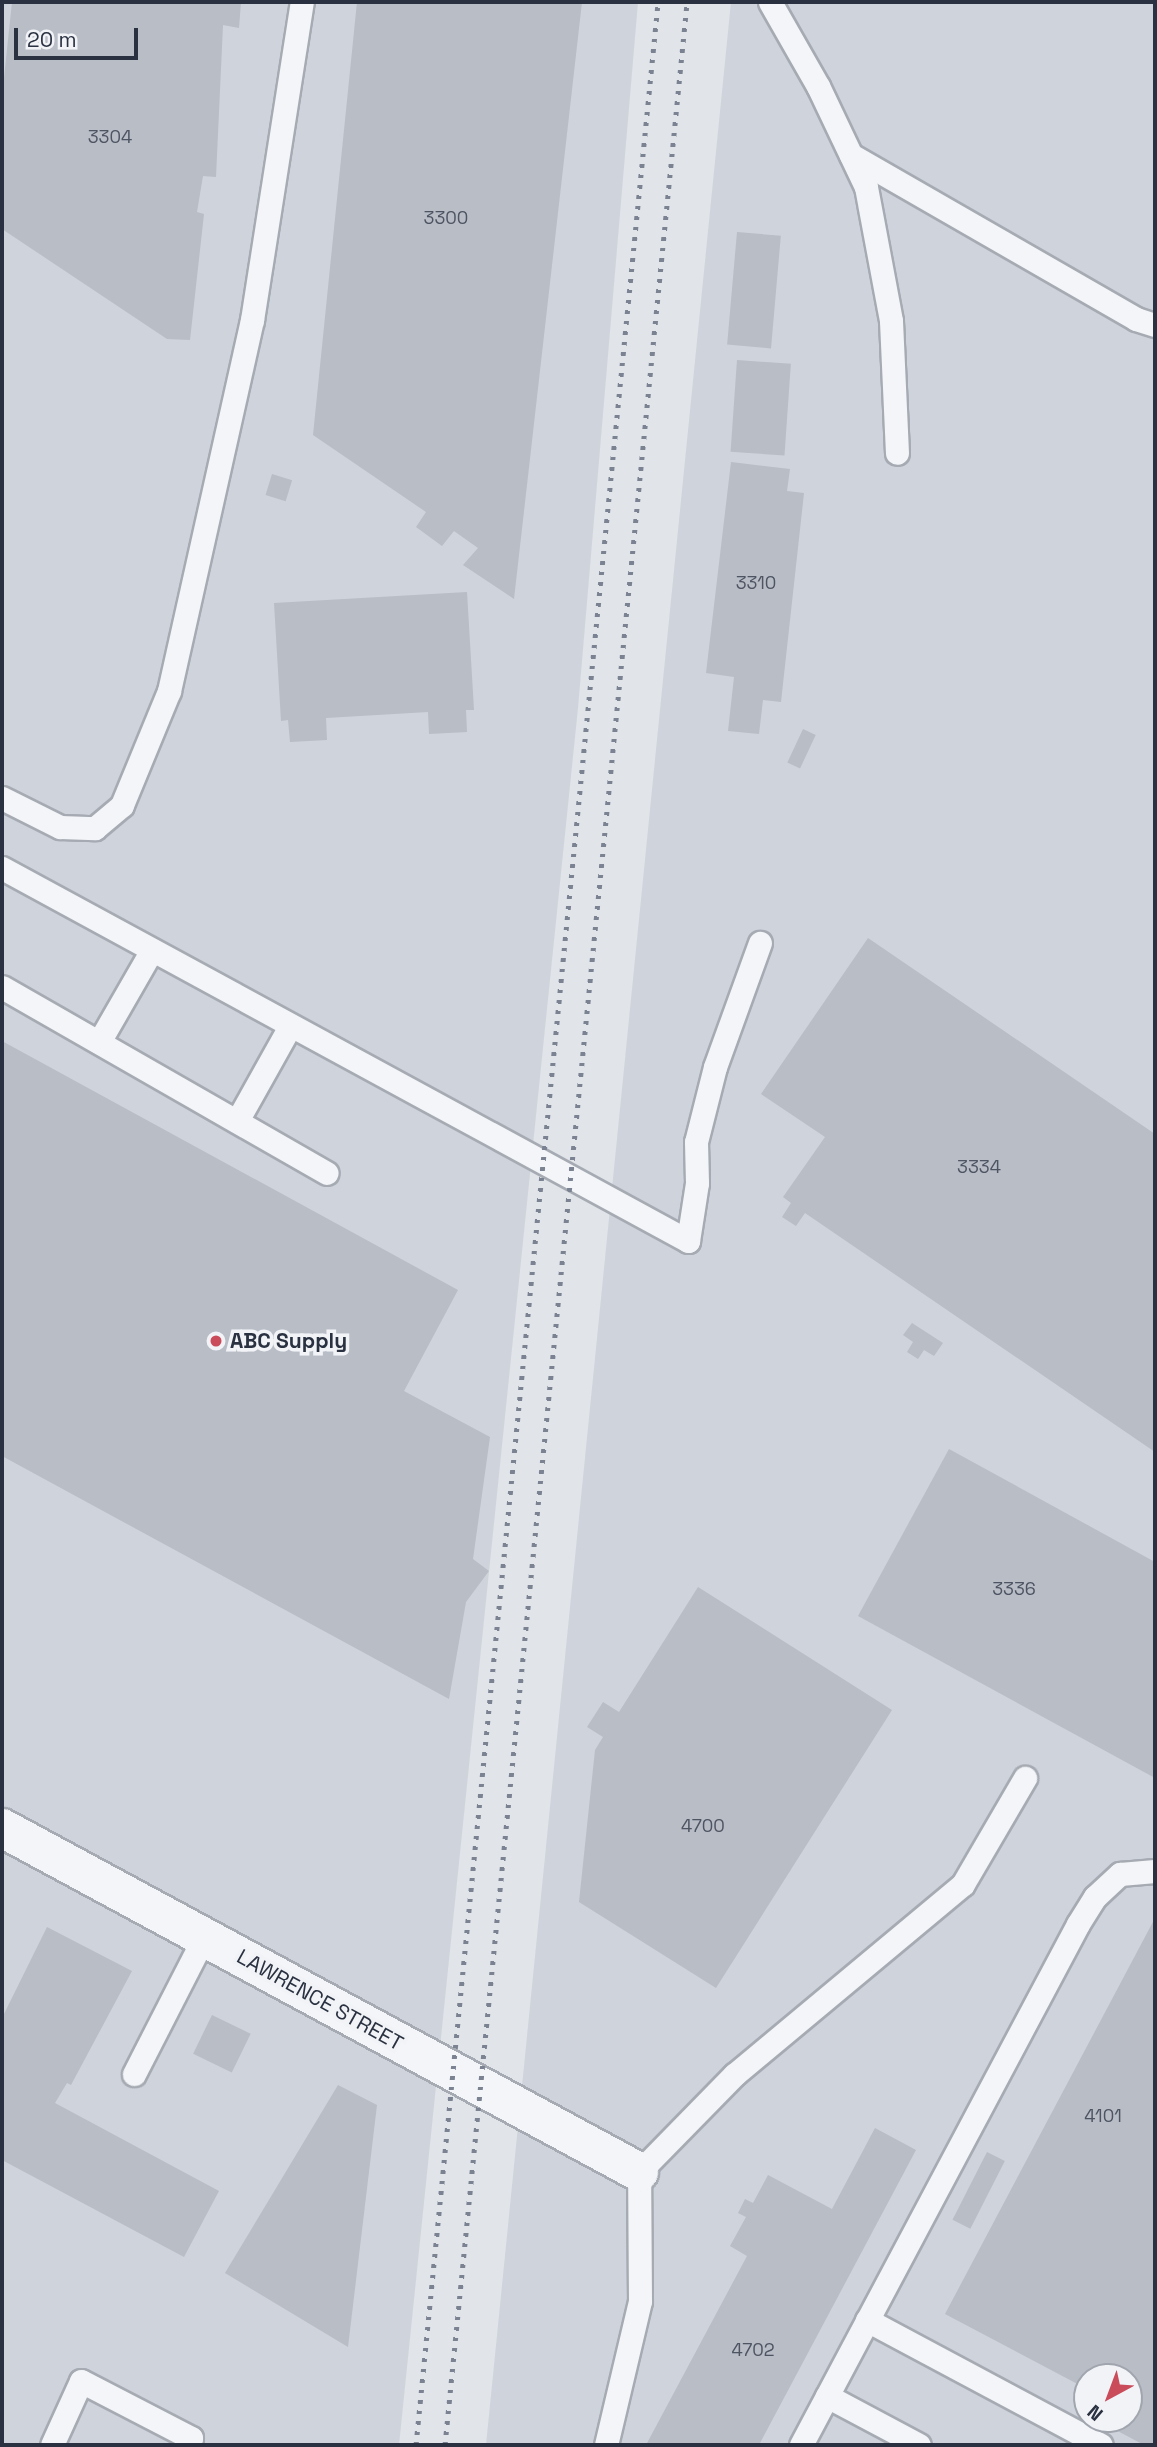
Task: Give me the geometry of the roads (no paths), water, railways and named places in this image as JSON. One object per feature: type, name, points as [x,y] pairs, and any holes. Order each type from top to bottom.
[{"type":"street","name":"LAWRENCE STREET","points":[[2,1828],[639,2172]]},
{"type":"lane","points":[[2,797],[60,827],[95,828],[122,805],[169,691],[252,320],[302,2]]},
{"type":"lane","points":[[770,2],[866,187],[891,321],[897,453]]},
{"type":"lane","points":[[851,155],[1136,319],[1155,325]]},
{"type":"lane","points":[[2,869],[688,1241],[696,1183],[696,1142],[715,1067],[760,943]]},
{"type":"lane","points":[[99,1042],[152,950]]},
{"type":"lane","points":[[2,987],[327,1173]]},
{"type":"lane","points":[[237,1121],[290,1026]]},
{"type":"lane","points":[[606,2445],[639,2301],[639,2172],[734,2075],[963,1884],[1024,1778]]},
{"type":"lane","points":[[801,2445],[1078,1924],[1095,1898],[1120,1874],[1155,1871]]},
{"type":"lane","points":[[134,2074],[204,1937]]},
{"type":"lane","points":[[867,2320],[1088,2442]]},
{"type":"lane","points":[[52,2445],[81,2381],[191,2438],[188,2445]]},
{"type":"lane","points":[[827,2396],[919,2445]]},
{"type":"railway","points":[[416,2445],[658,2]]},
{"type":"railway","points":[[445,2445],[687,2]]},
{"type":"place","name":"ABC Supply","points":[[216,1341]]}]
